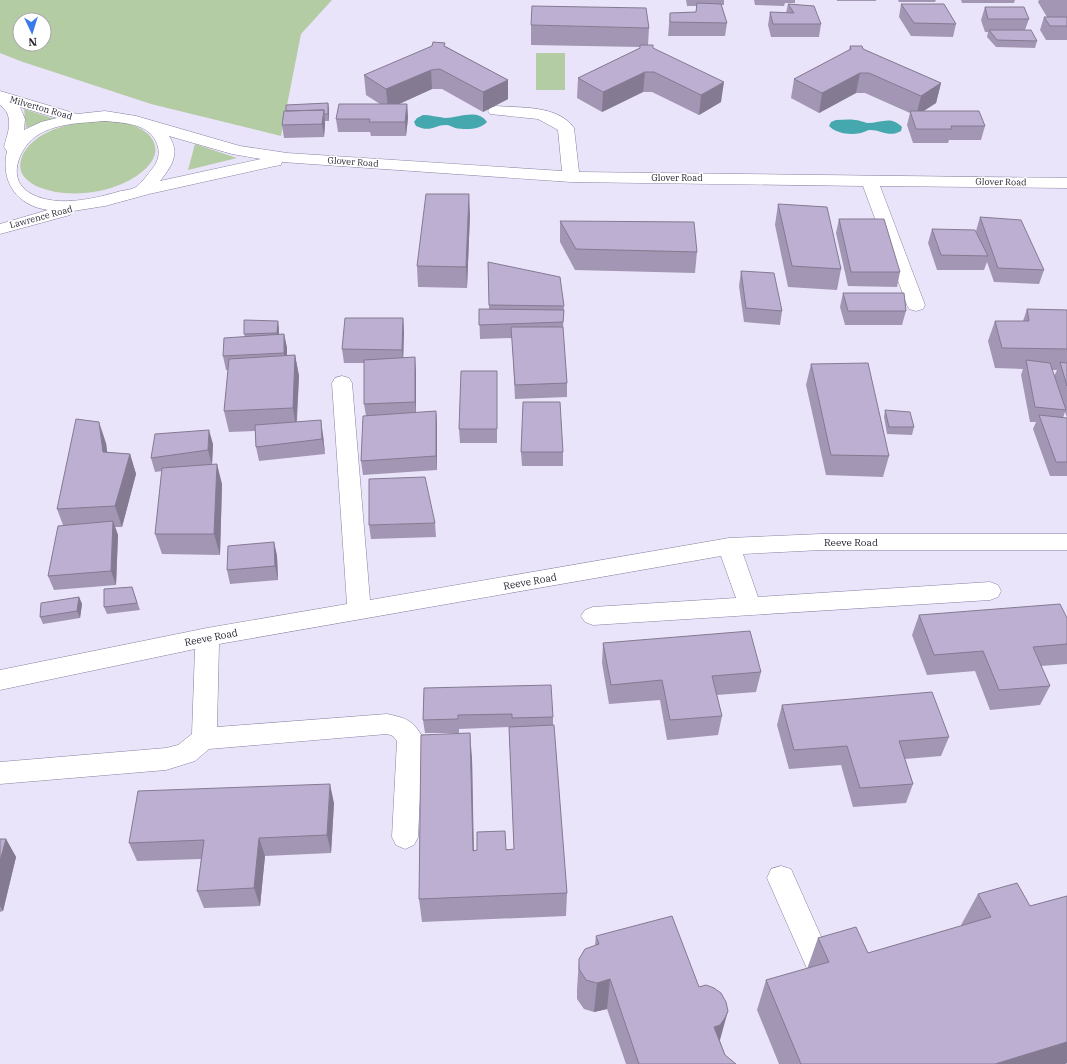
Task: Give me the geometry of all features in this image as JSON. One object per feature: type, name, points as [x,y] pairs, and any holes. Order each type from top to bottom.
[{"type":"street","name":"Milverton Road","points":[[0,97],[71,118],[105,116]]},
{"type":"street","name":"Milverton Road","points":[[0,97],[11,105],[16,113],[18,124],[12,147]]},
{"type":"street","points":[[496,111],[542,114],[553,119],[566,128],[571,177]]},
{"type":"street","name":"Glover Road","points":[[105,116],[130,119],[238,151],[288,158],[571,177],[1067,183]]},
{"type":"street","points":[[83,206],[53,206],[28,201],[9,191],[0,178],[1,162],[12,147],[30,134],[53,124],[79,118],[105,116]]},
{"type":"street","points":[[143,190],[164,163],[167,149],[162,137],[151,126]]},
{"type":"street","name":"Glover Road","points":[[83,206],[111,200],[143,190],[288,158]]},
{"type":"street","points":[[869,180],[916,305]]},
{"type":"street","name":"Lawrence Road","points":[[0,228],[83,206]]},
{"type":"street","points":[[342,383],[359,611]]},
{"type":"street","name":"Reeve Road","points":[[0,680],[207,637],[730,546],[821,542],[1067,542]]},
{"type":"street","points":[[730,546],[750,606]]},
{"type":"street","points":[[593,616],[990,591]]},
{"type":"street","points":[[204,739],[207,637]]},
{"type":"street","points":[[0,773],[166,759],[186,753],[204,739],[387,724],[401,727],[410,738],[405,837]]},
{"type":"street","points":[[781,878],[835,1000]]},
{"type":"shaded area","points":[[0,0],[332,0],[301,34],[281,136],[151,104],[0,53]]},
{"type":"shaded area","points":[[536,53],[565,53],[565,90],[536,90]]},
{"type":"shaded area","points":[[24,109],[55,119],[26,128]]},
{"type":"shaded area","points":[[423,115],[450,118],[478,115],[487,122],[481,127],[472,129],[459,129],[442,125],[425,129],[416,126],[414,122],[417,118]]},
{"type":"shaded area","points":[[104,120],[135,126],[143,130],[154,141],[155,155],[151,163],[132,179],[106,190],[62,193],[36,186],[23,176],[20,167],[23,154],[38,138],[48,132],[70,125],[82,122]]},
{"type":"shaded area","points":[[836,120],[858,120],[872,123],[890,120],[898,123],[902,127],[901,131],[893,134],[868,130],[861,133],[848,134],[836,131],[829,126],[831,122]]},
{"type":"shaded area","points":[[195,144],[237,158],[188,170]]},
{"type":"building","points":[[697,3],[721,4],[727,23],[670,22],[670,13],[696,12]]},
{"type":"building","points":[[788,4],[814,6],[821,24],[773,24],[770,12],[794,13]]},
{"type":"building","points":[[901,4],[944,4],[956,24],[914,23]]},
{"type":"building","points":[[532,6],[646,8],[649,28],[531,25]]},
{"type":"building","points":[[985,7],[1024,7],[1029,19],[988,19]]},
{"type":"building","points":[[1044,17],[1067,17],[1067,26],[1050,26]]},
{"type":"building","points":[[989,30],[1031,30],[1037,41],[997,40]]},
{"type":"building","points":[[433,42],[445,43],[444,46],[508,80],[483,92],[440,69],[431,70],[386,89],[364,75],[432,46]]},
{"type":"building","points":[[640,45],[653,45],[653,48],[724,82],[701,95],[654,72],[645,72],[603,92],[578,78],[640,48]]},
{"type":"building","points":[[850,46],[862,46],[863,49],[941,83],[921,96],[869,73],[860,73],[822,93],[794,79],[851,49]]},
{"type":"building","points":[[328,103],[328,114],[324,114],[324,110],[286,111],[286,105]]},
{"type":"building","points":[[339,104],[407,104],[405,122],[369,122],[370,119],[336,119]]},
{"type":"building","points":[[324,110],[322,124],[282,125],[284,111]]},
{"type":"building","points":[[910,111],[979,111],[985,126],[951,126],[952,129],[916,129]]},
{"type":"building","points":[[426,194],[469,194],[466,267],[417,266]]},
{"type":"building","points":[[778,204],[827,207],[841,269],[792,266]]},
{"type":"building","points":[[980,217],[1021,220],[1044,270],[998,268]]},
{"type":"building","points":[[839,219],[884,219],[900,272],[851,272]]},
{"type":"building","points":[[560,221],[694,222],[697,252],[576,249]]},
{"type":"building","points":[[932,229],[975,230],[988,256],[941,255]]},
{"type":"building","points":[[488,262],[560,277],[564,306],[489,305]]},
{"type":"building","points":[[741,271],[774,273],[782,311],[746,308]]},
{"type":"building","points":[[843,293],[904,293],[906,311],[848,311]]},
{"type":"building","points":[[479,309],[564,310],[563,322],[479,325]]},
{"type":"building","points":[[1027,309],[1067,310],[1067,349],[1002,348],[995,321],[1029,321]]},
{"type":"building","points":[[345,318],[403,318],[402,350],[342,349]]},
{"type":"building","points":[[244,320],[278,321],[277,333],[244,334]]},
{"type":"building","points":[[511,327],[563,327],[567,383],[515,385]]},
{"type":"building","points":[[284,334],[284,353],[223,356],[224,338]]},
{"type":"building","points":[[295,355],[293,408],[224,411],[229,359]]},
{"type":"building","points":[[415,357],[415,402],[364,404],[364,360]]},
{"type":"building","points":[[1026,360],[1050,363],[1066,410],[1035,407]]},
{"type":"building","points":[[1060,362],[1067,363],[1067,386]]},
{"type":"building","points":[[868,363],[889,456],[831,455],[811,364]]},
{"type":"building","points":[[461,371],[497,371],[497,429],[459,429]]},
{"type":"building","points":[[523,402],[560,402],[563,452],[521,452]]},
{"type":"building","points":[[885,410],[910,412],[914,427],[889,427]]},
{"type":"building","points":[[436,411],[436,456],[361,461],[363,416]]},
{"type":"building","points":[[1039,415],[1067,418],[1067,462],[1056,462]]},
{"type":"building","points":[[76,419],[99,422],[103,452],[130,454],[115,506],[57,509]]},
{"type":"building","points":[[321,420],[322,439],[256,447],[255,425]]},
{"type":"building","points":[[209,430],[208,450],[151,458],[155,434]]},
{"type":"building","points":[[217,464],[214,534],[155,534],[162,468]]},
{"type":"building","points":[[425,477],[435,523],[369,525],[369,479]]},
{"type":"building","points":[[113,521],[111,571],[48,576],[58,526]]},
{"type":"building","points":[[274,542],[275,566],[227,570],[228,546]]},
{"type":"building","points":[[132,587],[137,603],[104,607],[104,589]]},
{"type":"building","points":[[79,597],[77,611],[40,617],[41,603]]},
{"type":"building","points":[[1060,604],[1067,618],[1067,644],[1033,647],[1050,686],[999,690],[983,651],[934,655],[919,615]]},
{"type":"building","points":[[750,631],[761,672],[712,676],[722,716],[670,720],[662,680],[611,685],[603,643]]},
{"type":"building","points":[[551,685],[553,717],[512,718],[512,714],[458,715],[458,719],[423,720],[424,688]]},
{"type":"building","points":[[932,692],[949,737],[899,741],[913,784],[860,788],[847,746],[794,750],[782,705]]},
{"type":"building","points":[[554,725],[567,893],[419,899],[421,735],[470,733],[473,851],[477,850],[477,832],[505,831],[506,850],[514,849],[509,727]]},
{"type":"building","points":[[330,784],[327,835],[259,838],[254,888],[197,891],[204,840],[129,843],[138,791]]},
{"type":"building","points":[[0,839],[6,839],[0,861]]},
{"type":"building","points":[[1017,883],[1030,906],[1067,896],[1067,1042],[995,1064],[801,1064],[766,980],[829,962],[818,938],[856,927],[868,953],[991,917],[978,894]]},
{"type":"building","points":[[672,916],[699,987],[706,985],[714,988],[721,993],[726,1002],[728,1011],[725,1018],[720,1025],[714,1027],[725,1055],[736,1064],[639,1064],[610,979],[597,983],[586,980],[579,969],[579,959],[585,949],[599,944],[596,936]]}]
